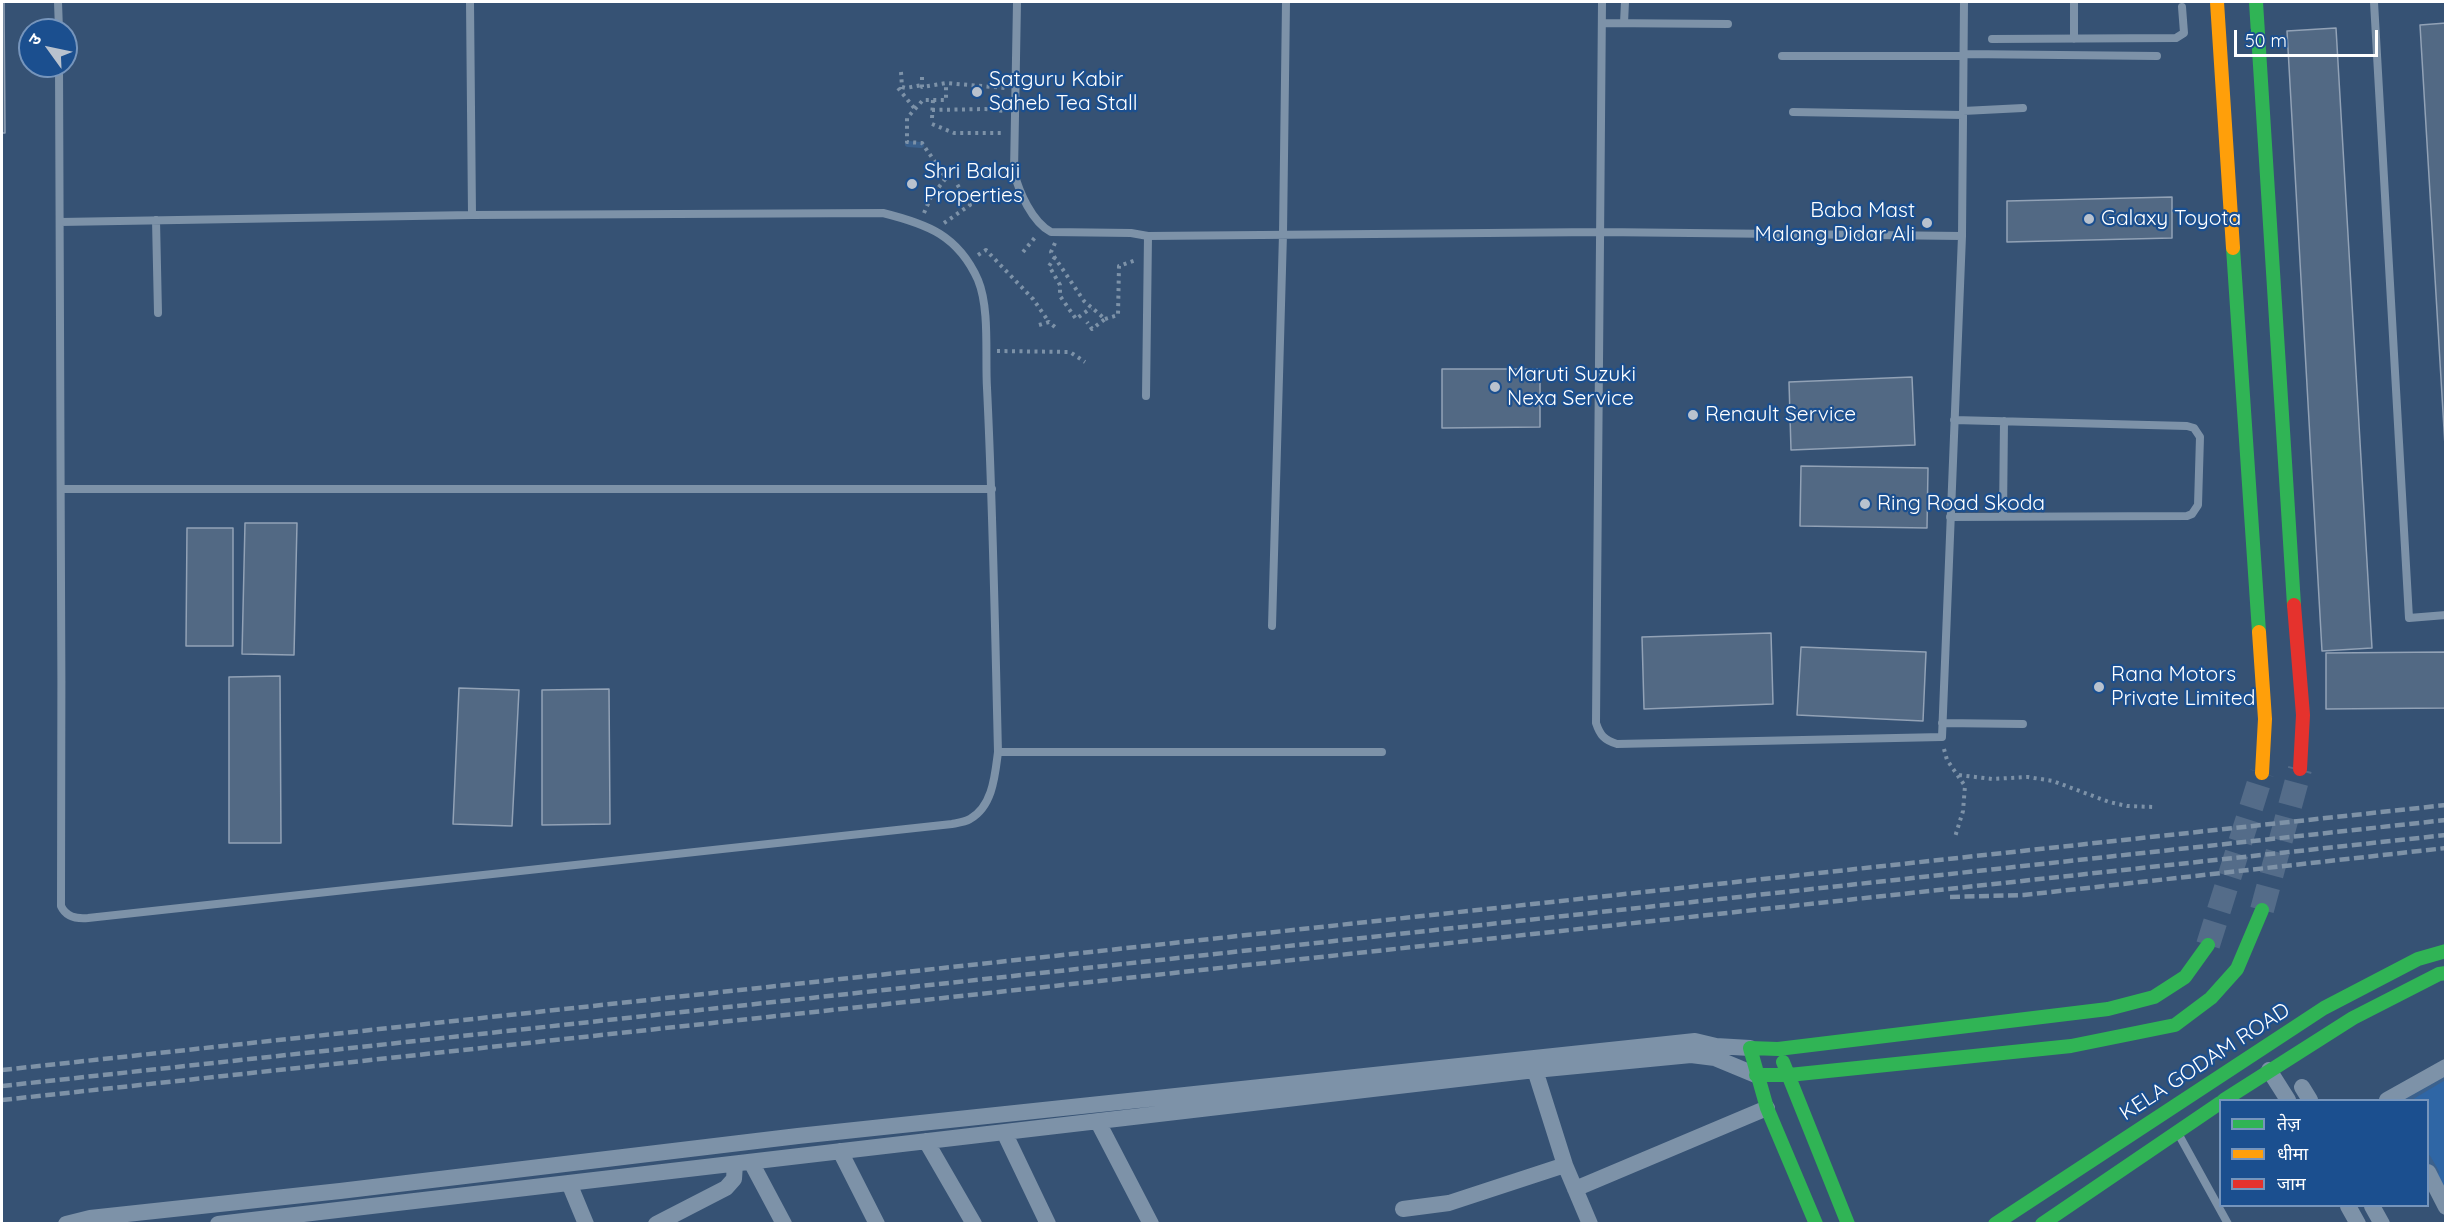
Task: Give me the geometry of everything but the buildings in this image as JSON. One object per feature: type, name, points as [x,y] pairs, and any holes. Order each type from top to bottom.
[{"type":"street","points":[[2217,2],[2265,719],[2262,774]]},
{"type":"street","points":[[2256,2],[2296,641],[2303,716],[2300,769]]},
{"type":"street","points":[[218,1224],[334,1217],[569,1183],[1535,1070],[1691,1055],[1715,1058],[1756,1075],[1789,1075],[2071,1046],[2175,1025],[2211,998],[2237,969],[2262,910]]},
{"type":"street","points":[[66,1224],[90,1218],[798,1136],[1695,1041],[1716,1046],[1778,1049],[2108,1009],[2154,997],[2185,977],[2208,945]]},
{"type":"street","name":"KELA GODAM ROAD","points":[[1995,1224],[2263,1047],[2297,1028],[2324,1008],[2418,959],[2445,951]]},
{"type":"street","name":"KELA GODAM ROAD","points":[[2226,1099],[2353,1018],[2445,973]]},
{"type":"street","points":[[1750,1048],[1767,1108],[1816,1224]]},
{"type":"street","points":[[1778,1049],[1848,1224]]},
{"type":"street","points":[[2390,1099],[2445,1067]]},
{"type":"street","points":[[1535,1070],[1565,1165],[1590,1224]]},
{"type":"street","points":[[2269,1070],[2287,1099]]},
{"type":"street","name":"KELA GODAM ROAD","points":[[2042,1224],[2219,1104]]},
{"type":"street","points":[[1575,1189],[1767,1108]]},
{"type":"street","points":[[1098,1122],[1151,1224]]},
{"type":"street","points":[[1004,1132],[1048,1224]]},
{"type":"street","points":[[926,1141],[974,1224]]},
{"type":"street","points":[[840,1151],[877,1224]]},
{"type":"street","points":[[656,1224],[726,1188],[743,1163]]},
{"type":"street","points":[[743,1163],[784,1224]]},
{"type":"street","points":[[1403,1209],[1449,1203],[1565,1165]]},
{"type":"street","points":[[2429,1176],[2445,1207]]},
{"type":"street","points":[[569,1183],[586,1224]]},
{"type":"street","points":[[2350,1207],[2358,1224]]},
{"type":"street","points":[[2373,1207],[2382,1224]]},
{"type":"lane","points":[[58,2],[59,18]]},
{"type":"lane","points":[[470,2],[472,215]]},
{"type":"lane","points":[[1017,2],[1014,172],[1017,185],[1043,228],[1059,233],[1131,233],[1148,236],[1600,232],[1962,236]]},
{"type":"lane","points":[[1272,626],[1284,234],[1286,2]]},
{"type":"lane","points":[[1602,2],[1596,723],[1600,734],[1607,741],[1617,744],[1942,737],[1962,236],[1964,2]]},
{"type":"lane","points":[[1624,23],[1625,2]]},
{"type":"lane","points":[[2074,2],[2074,39]]},
{"type":"lane","points":[[2374,2],[2409,618],[2445,615]]},
{"type":"lane","points":[[1992,39],[2179,37],[2184,33],[2182,7]]},
{"type":"lane","points":[[1602,23],[1728,24]]},
{"type":"lane","points":[[1782,56],[2157,56]]},
{"type":"lane","points":[[59,78],[60,222],[63,489],[61,906],[70,917],[88,918],[952,824],[970,819],[984,804],[994,786],[998,752],[992,489],[985,351],[986,313],[978,281],[967,261],[948,238],[919,222],[883,213],[472,215],[60,222]]},
{"type":"lane","points":[[1794,112],[1963,113],[2023,108]]},
{"type":"lane","points":[[156,220],[158,313]]},
{"type":"lane","points":[[1146,396],[1148,236]]},
{"type":"lane","points":[[1950,517],[2187,516],[2192,514],[2198,505],[2200,437],[2194,428],[1954,420]]},
{"type":"lane","points":[[2003,517],[2004,421]]},
{"type":"lane","points":[[63,489],[992,489]]},
{"type":"lane","points":[[1942,723],[2023,724]]},
{"type":"lane","points":[[998,752],[1382,752]]},
{"type":"lane","points":[[2178,1132],[2228,1224]]},
{"type":"path","points":[[901,72],[903,87],[906,88],[946,83],[1015,89]]},
{"type":"path","points":[[922,76],[922,85]]},
{"type":"path","points":[[919,222],[931,197],[946,178],[922,143],[907,142],[907,118],[923,100],[946,100],[946,83]]},
{"type":"path","points":[[898,88],[915,109]]},
{"type":"path","points":[[932,118],[933,100]]},
{"type":"path","points":[[932,110],[985,109],[1014,112]]},
{"type":"path","points":[[932,124],[954,133],[1014,134]]},
{"type":"path","points":[[934,230],[970,205],[956,181]]},
{"type":"path","points":[[1023,252],[1043,228]]},
{"type":"path","points":[[1059,233],[1051,252],[1084,301],[1105,319]]},
{"type":"path","points":[[967,261],[986,250],[1033,299],[1055,327]]},
{"type":"path","points":[[1087,322],[1092,329],[1105,319],[1118,315],[1119,266],[1148,255]]},
{"type":"path","points":[[1055,257],[1049,266],[1060,285],[1060,296],[1076,319],[1091,308]]},
{"type":"path","points":[[1039,325],[1049,322]]},
{"type":"path","points":[[985,351],[1070,352],[1085,362]]},
{"type":"path","points":[[1942,737],[1947,760],[1965,786],[1955,837]]},
{"type":"path","points":[[1959,775],[1992,779],[2028,777],[2053,781],[2109,802],[2127,806],[2154,807]]},
{"type":"shaded area","points":[[2445,1076],[2445,1188],[2429,1160],[2429,1099],[2408,1099]]},
{"type":"waterway","points":[[908,144],[921,145]]},
{"type":"waterway","points":[[2408,1099],[2446,1076]]},
{"type":"waterway","points":[[2429,1160],[2436,1172]]},
{"type":"tunnel","points":[[2262,910],[2300,769]]},
{"type":"tunnel","points":[[2208,945],[2262,773]]},
{"type":"railway","points":[[2,1070],[2446,805]]},
{"type":"railway","points":[[2,1086],[2446,820]]},
{"type":"railway","points":[[2,1100],[2446,835]]},
{"type":"railway","points":[[1950,897],[2024,895],[2446,848]]},
{"type":"traffic: fast","points":[[2256,2],[2294,605]]},
{"type":"traffic: fast","points":[[2233,248],[2259,632]]},
{"type":"traffic: fast","points":[[1756,1075],[1789,1075],[2071,1046],[2175,1025],[2211,998],[2237,969],[2262,910]]},
{"type":"traffic: fast","points":[[1816,1224],[1767,1108],[1750,1048],[1778,1049],[2108,1009],[2154,997],[2185,977],[2208,945]]},
{"type":"traffic: fast","points":[[1995,1224],[2324,1008],[2418,959],[2446,951]]},
{"type":"traffic: fast","points":[[2226,1099],[2353,1018],[2439,974],[2446,973]]},
{"type":"traffic: fast","points":[[1783,1062],[1848,1224]]},
{"type":"traffic: fast","points":[[2042,1224],[2219,1104]]},
{"type":"traffic: slow","points":[[2217,2],[2233,248]]},
{"type":"traffic: slow","points":[[2259,632],[2265,719],[2262,773]]},
{"type":"traffic: jam","points":[[2294,605],[2303,715],[2300,769]]},
{"type":"place","name":"Satguru Kabir Saheb Tea Stall","points":[[977,92]]},
{"type":"place","name":"Shri Balaji Properties","points":[[912,184]]},
{"type":"place","name":"Galaxy Toyota","points":[[2089,219]]},
{"type":"place","name":"Baba Mast Malang Didar Ali","points":[[1927,223]]},
{"type":"place","name":"Maruti Suzuki Nexa Service","points":[[1495,387]]},
{"type":"place","name":"Renault Service","points":[[1693,415]]},
{"type":"place","name":"Ring Road Skoda","points":[[1865,504]]},
{"type":"place","name":"Rana Motors Private Limited","points":[[2099,687]]}]
